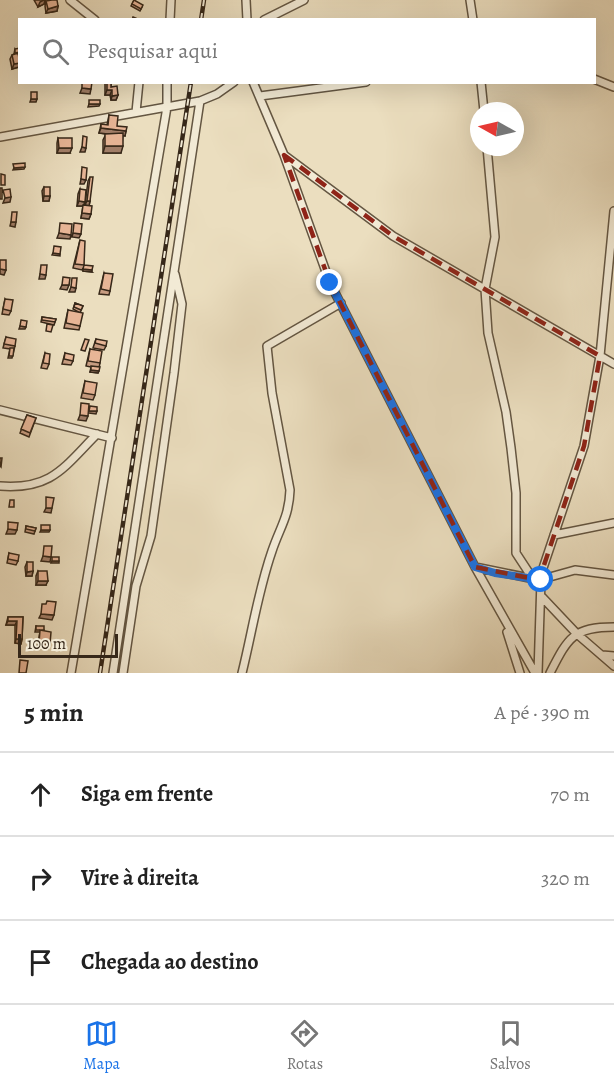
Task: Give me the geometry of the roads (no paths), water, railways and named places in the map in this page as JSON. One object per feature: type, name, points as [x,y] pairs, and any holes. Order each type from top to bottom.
[{"type":"street","points":[[70,0],[92,18]]},
{"type":"street","points":[[170,18],[171,0]]},
{"type":"street","points":[[246,0],[247,18]]},
{"type":"street","points":[[268,18],[304,0]]},
{"type":"street","points":[[470,0],[473,18]]},
{"type":"street","points":[[596,80],[614,87]]},
{"type":"street","points":[[136,112],[139,84]]},
{"type":"street","points":[[71,673],[167,107],[166,84]]},
{"type":"street","points":[[0,137],[200,101],[217,94],[231,84]]},
{"type":"street","points":[[254,84],[284,155],[330,283],[503,620],[537,673]]},
{"type":"street","points":[[261,96],[351,84]]},
{"type":"street","points":[[481,84],[483,102]]},
{"type":"street","points":[[113,673],[200,101]]},
{"type":"street","points":[[284,155],[393,236],[614,364]]},
{"type":"street","points":[[488,156],[495,237],[485,289],[488,333],[506,412],[511,448],[516,493],[516,553],[538,580],[542,597],[537,673]]},
{"type":"street","points":[[538,580],[584,446],[600,356],[614,211]]},
{"type":"street","points":[[123,673],[136,586],[151,536],[174,373],[182,304],[174,270]]},
{"type":"street","points":[[242,673],[272,549],[290,506],[290,490],[272,393],[267,346],[341,303]]},
{"type":"street","points":[[0,410],[112,438]]},
{"type":"street","points":[[0,486],[26,485],[49,480],[97,434]]},
{"type":"street","points":[[554,534],[614,523]]},
{"type":"street","points":[[475,567],[538,580],[575,570],[614,575]]},
{"type":"street","points":[[542,597],[577,634],[614,666]]},
{"type":"street","points":[[503,620],[520,673]]},
{"type":"street","points":[[550,673],[561,651],[577,634],[591,627],[614,627]]},
{"type":"street","points":[[602,655],[614,656]]},
{"type":"railway","points":[[201,18],[204,0]]},
{"type":"railway","points":[[100,673],[191,84]]}]
